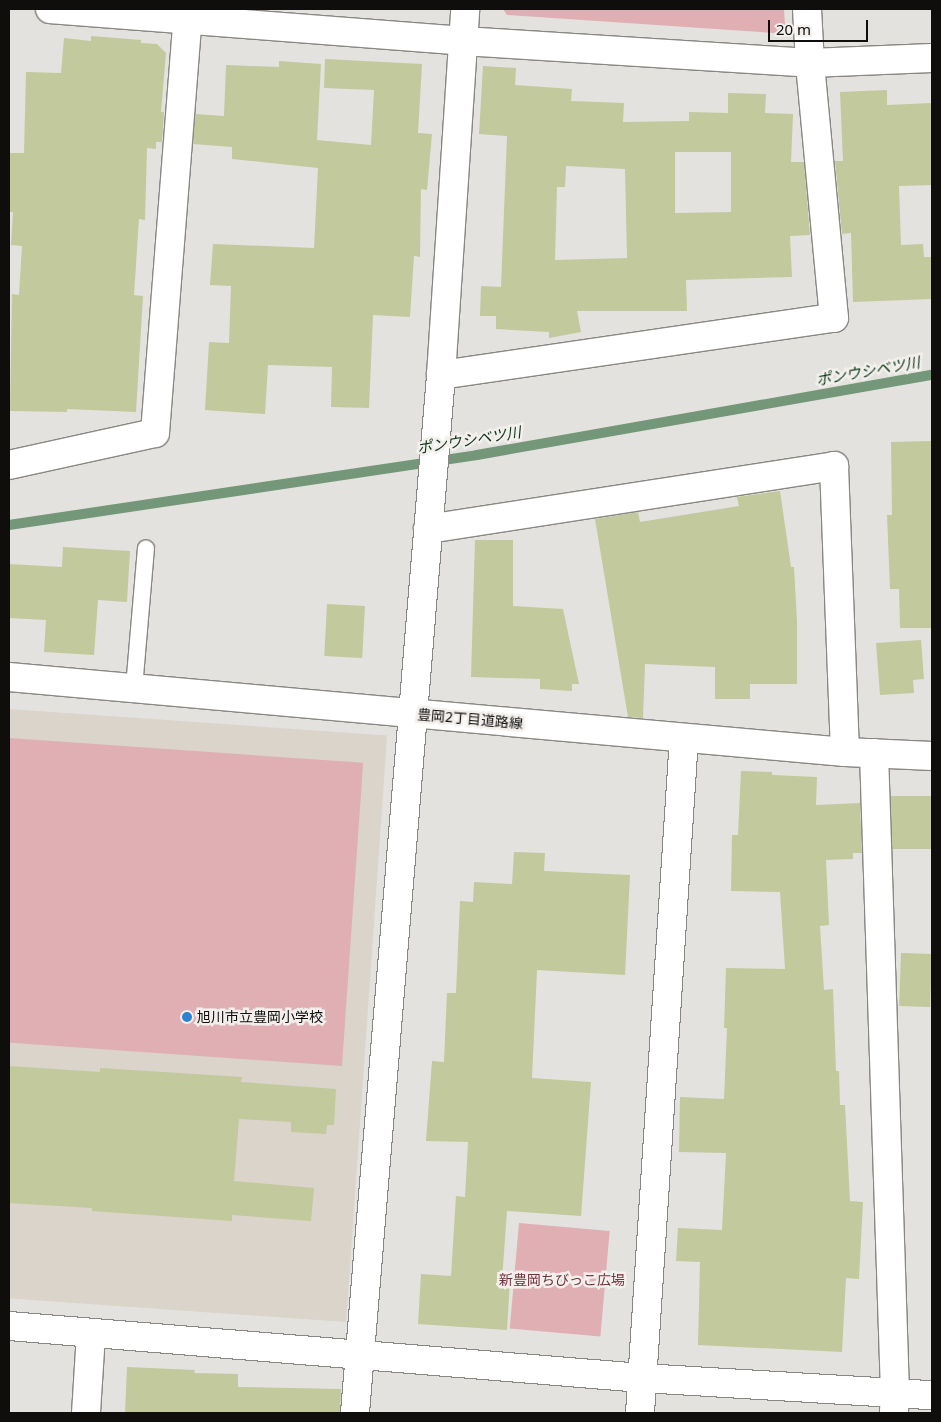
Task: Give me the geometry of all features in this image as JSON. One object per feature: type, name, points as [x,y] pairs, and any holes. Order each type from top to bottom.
[{"type":"street","points":[[50,9],[187,13],[463,41],[810,63],[932,58]]},
{"type":"street","points":[[354,1413],[441,375],[465,9]]},
{"type":"street","points":[[441,375],[834,318],[810,63],[808,9]]},
{"type":"street","points":[[9,465],[155,433],[187,13]]},
{"type":"street","points":[[428,529],[834,466],[845,752]]},
{"type":"street","name":"豊岡2丁目道路線","points":[[9,677],[845,752],[932,756]]},
{"type":"street","points":[[640,1413],[684,738]]},
{"type":"street","points":[[874,753],[894,1403]]},
{"type":"street","points":[[9,1326],[642,1378],[894,1403],[932,1395]]},
{"type":"street","points":[[86,1413],[91,1333]]},
{"type":"lane","points":[[134,688],[146,550]]},
{"type":"shaded area","name":"旭川市立豊岡小学校","points":[[9,709],[387,735],[346,1322],[9,1298]]},
{"type":"green space","points":[[503,9],[784,9],[785,25],[775,33],[507,15]]},
{"type":"green space","points":[[9,738],[363,763],[342,1066],[9,1043]]},
{"type":"green space","name":"新豊岡ちびっこ広場","points":[[519,1223],[610,1231],[600,1337],[510,1329]]},
{"type":"building","points":[[91,36],[141,40],[141,43],[157,44],[166,53],[161,112],[164,112],[162,142],[156,142],[156,149],[147,148],[145,220],[139,219],[134,295],[143,296],[136,412],[67,409],[67,412],[10,411],[12,294],[19,295],[22,246],[11,245],[13,212],[9,212],[9,153],[24,153],[26,72],[61,73],[64,38],[91,41]]},
{"type":"building","points":[[325,59],[422,64],[418,133],[432,134],[427,190],[421,189],[420,257],[414,256],[410,317],[373,315],[369,408],[331,407],[332,367],[268,365],[265,414],[205,410],[209,342],[229,343],[231,286],[210,285],[213,244],[314,248],[318,168],[232,159],[232,147],[193,144],[195,114],[224,116],[226,65],[279,67],[279,61],[321,64],[317,140],[371,145],[374,90],[324,88]]},
{"type":"building","points":[[483,66],[516,68],[515,85],[572,89],[571,101],[624,103],[623,122],[689,121],[689,112],[728,113],[728,93],[766,94],[765,113],[793,114],[791,162],[804,162],[810,235],[790,236],[792,277],[686,280],[687,311],[577,311],[581,332],[549,338],[549,332],[496,329],[496,316],[480,316],[481,286],[501,287],[507,136],[479,134]],"holes":[[[675,152],[731,152],[731,212],[675,213]],[[566,166],[625,169],[627,258],[555,260],[557,187],[565,187]]]},
{"type":"building","points":[[887,90],[887,105],[932,103],[932,185],[899,186],[901,245],[923,244],[924,257],[932,257],[932,299],[853,302],[851,233],[842,234],[835,161],[843,161],[840,92]]},
{"type":"building","points":[[932,441],[932,628],[900,628],[899,589],[890,589],[887,515],[892,515],[891,442]]},
{"type":"building","points":[[780,491],[791,567],[794,567],[797,621],[797,684],[750,684],[750,699],[715,699],[715,667],[645,664],[643,718],[628,717],[595,519],[638,512],[640,522],[739,506],[737,497]]},
{"type":"building","points":[[475,540],[513,540],[513,606],[563,609],[579,684],[572,684],[572,691],[540,689],[540,679],[471,677]]},
{"type":"building","points":[[63,547],[130,551],[127,602],[98,600],[94,655],[44,652],[46,620],[9,618],[9,564],[62,567]]},
{"type":"building","points":[[327,604],[365,606],[362,658],[324,656]]},
{"type":"building","points":[[921,640],[924,679],[913,680],[914,693],[880,695],[876,643]]},
{"type":"building","points":[[741,771],[772,772],[772,775],[817,777],[816,805],[860,803],[862,853],[853,853],[853,859],[826,860],[829,925],[820,926],[824,990],[833,989],[836,1071],[839,1071],[840,1105],[845,1105],[850,1201],[863,1202],[859,1279],[846,1278],[842,1352],[698,1345],[700,1262],[676,1261],[678,1228],[722,1230],[726,1153],[679,1152],[680,1097],[724,1099],[727,1028],[724,1028],[726,968],[785,969],[780,892],[731,891],[732,835],[738,835]]},
{"type":"building","points":[[891,796],[932,796],[932,849],[891,849]]},
{"type":"building","points":[[514,852],[545,853],[544,871],[630,875],[625,975],[537,970],[532,1078],[591,1082],[581,1216],[507,1211],[502,1280],[510,1280],[507,1330],[418,1324],[421,1274],[451,1276],[456,1196],[465,1197],[468,1142],[426,1141],[432,1061],[444,1062],[447,993],[456,993],[460,901],[473,902],[474,882],[512,884]]},
{"type":"building","points":[[901,953],[932,954],[930,1007],[899,1006]]},
{"type":"building","points":[[9,1066],[100,1072],[100,1068],[242,1077],[241,1082],[336,1089],[334,1125],[327,1125],[326,1134],[291,1132],[291,1122],[239,1119],[234,1181],[314,1188],[311,1221],[232,1215],[232,1221],[92,1211],[92,1208],[9,1203]]},
{"type":"building","points":[[127,1367],[195,1370],[194,1373],[238,1374],[238,1387],[341,1389],[340,1413],[125,1413]]},
{"type":"waterway","name":"ポンウシベツ川","points":[[9,525],[477,455],[932,375]]},
{"type":"place","name":"旭川市立豊岡小学校","points":[[187,1017]]}]
